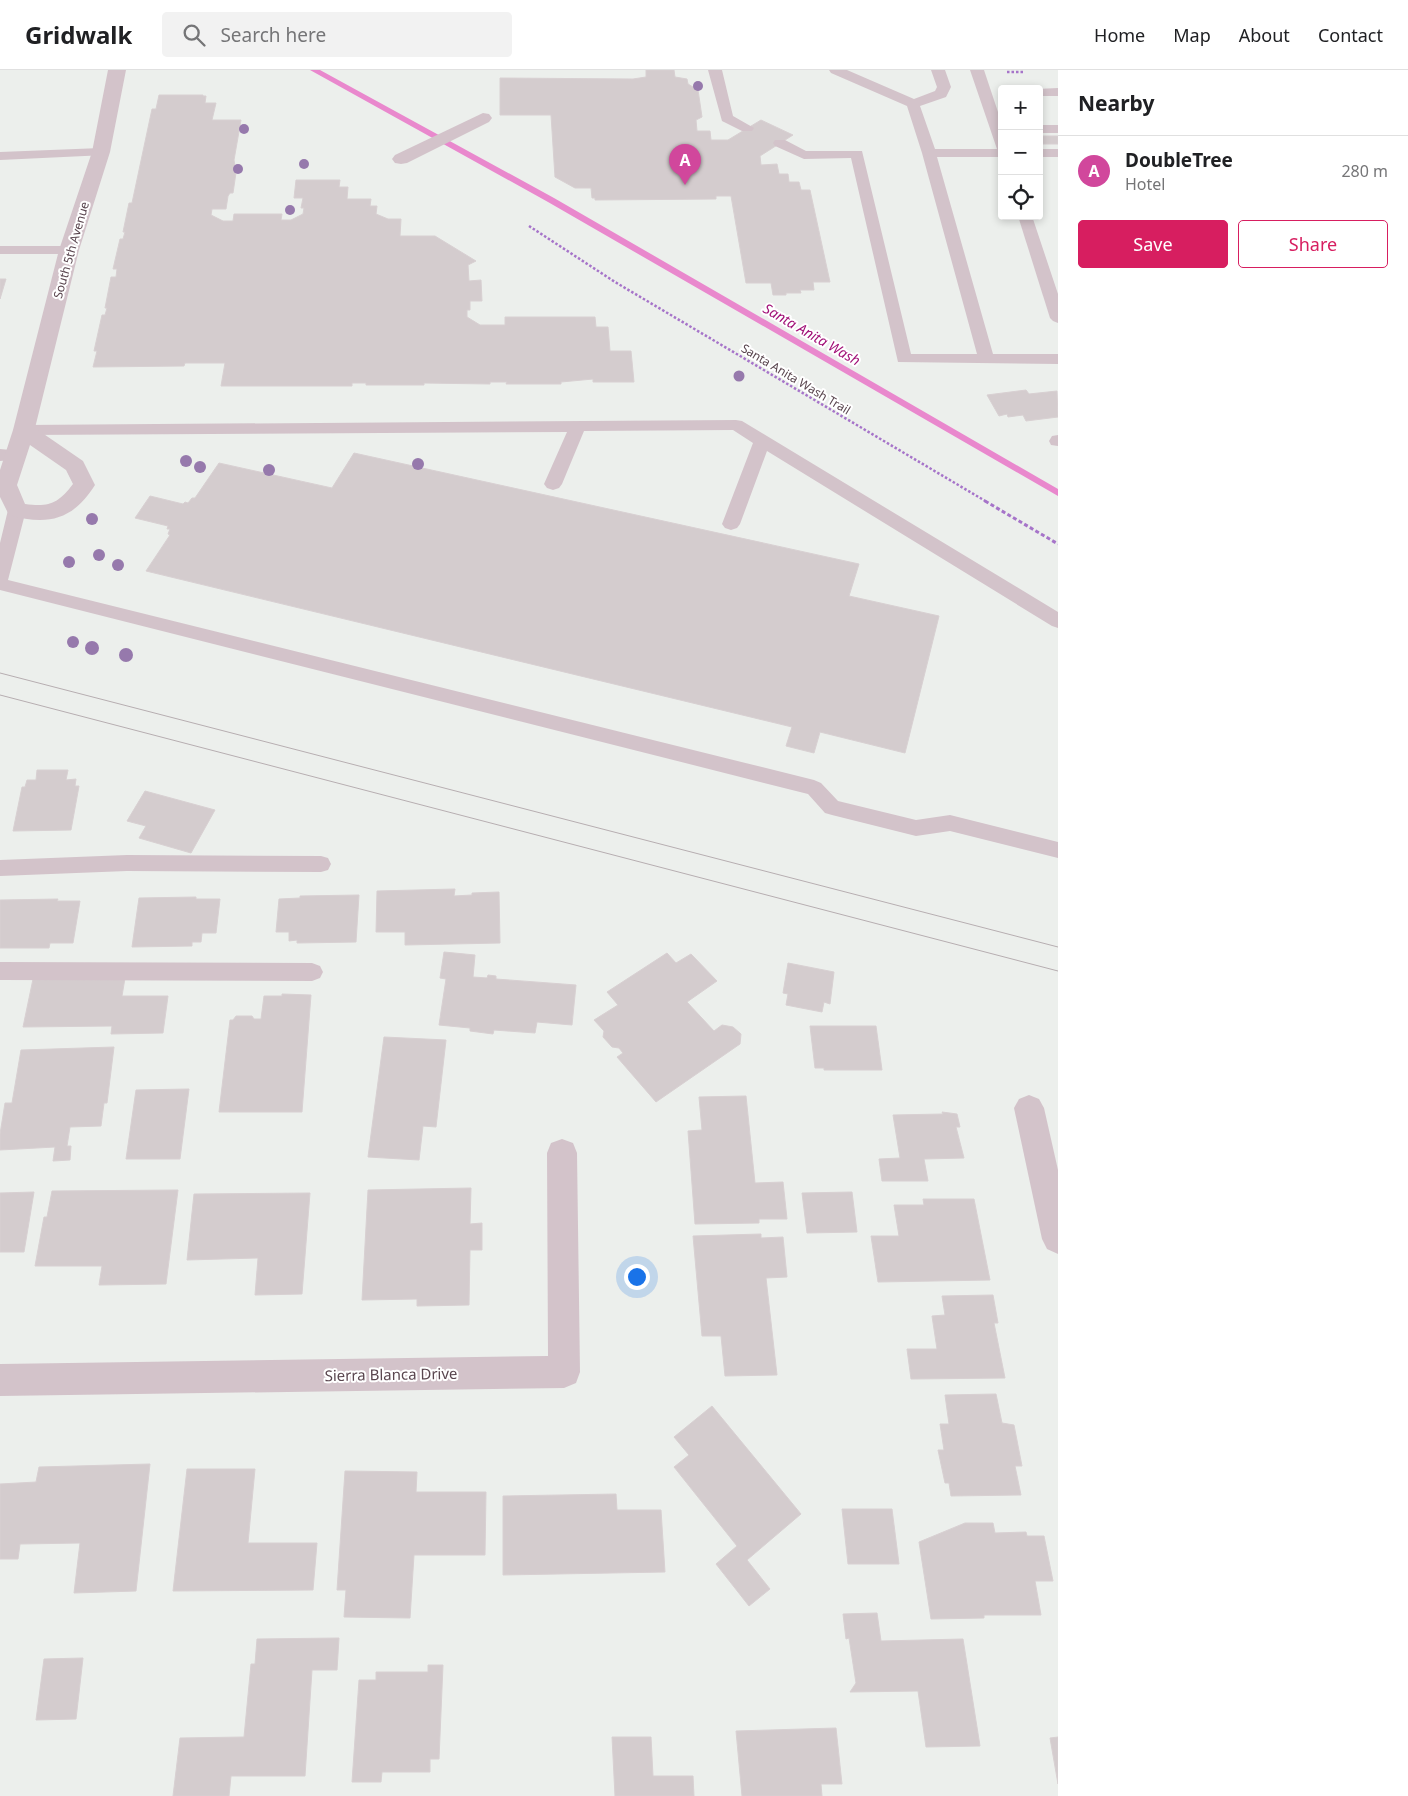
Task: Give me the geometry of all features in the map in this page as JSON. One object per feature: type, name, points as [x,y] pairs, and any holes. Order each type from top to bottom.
[{"type":"street","name":"South 5th Avenue","points":[[17,510],[6,485],[8,455],[24,430],[69,250],[101,152],[118,70]]},
{"type":"street","points":[[401,160],[483,118]]},
{"type":"street","points":[[17,510],[46,514],[71,504],[84,485],[75,466],[24,430]]},
{"type":"street","points":[[1029,1108],[1058,1239]]},
{"type":"street","name":"Sierra Blanca Drive","points":[[0,1380],[564,1372],[562,1153]]},
{"type":"lane","points":[[715,70],[727,118],[747,128]]},
{"type":"lane","points":[[836,70],[913,104],[941,94],[944,87],[938,70]]},
{"type":"lane","points":[[977,70],[998,127]]},
{"type":"lane","points":[[984,92],[998,92]]},
{"type":"lane","points":[[1043,92],[1058,92]]},
{"type":"lane","points":[[913,104],[929,153],[986,359]]},
{"type":"lane","points":[[1043,129],[1058,129]]},
{"type":"lane","points":[[780,144],[804,155],[857,154],[904,359],[1058,358]]},
{"type":"lane","points":[[0,156],[101,152]]},
{"type":"lane","points":[[929,153],[998,153]]},
{"type":"lane","points":[[1043,153],[1058,153]]},
{"type":"lane","points":[[1025,220],[1058,318]]},
{"type":"lane","points":[[0,250],[69,250]]},
{"type":"lane","points":[[24,430],[736,425],[1058,622]]},
{"type":"lane","points":[[553,484],[578,426]]},
{"type":"lane","points":[[731,524],[762,440]]},
{"type":"lane","points":[[0,578],[17,510]]},
{"type":"lane","points":[[0,584],[814,788],[832,807],[916,828],[950,823],[1058,850]]},
{"type":"lane","points":[[0,868],[127,863],[321,864]]},
{"type":"lane","points":[[0,971],[312,972]]},
{"type":"path","name":"Santa Anita Wash Trail","points":[[529,226],[615,282],[1058,544]]},
{"type":"building","points":[[646,70],[674,70],[675,77],[687,79],[688,84],[698,90],[702,117],[696,120],[697,131],[710,131],[711,140],[728,140],[761,120],[793,135],[760,156],[761,165],[777,164],[779,174],[788,174],[789,182],[799,182],[801,190],[810,190],[830,282],[813,282],[814,290],[800,290],[801,293],[786,293],[786,295],[773,295],[771,283],[746,283],[731,196],[716,196],[716,199],[595,200],[595,198],[592,198],[591,188],[575,188],[555,177],[551,115],[500,115],[500,78],[633,79],[646,77]]},
{"type":"building","points":[[159,95],[203,95],[206,96],[205,103],[216,103],[212,120],[241,120],[234,160],[235,166],[237,166],[233,193],[230,193],[228,196],[226,209],[212,209],[211,215],[223,221],[233,221],[234,214],[282,214],[281,220],[291,220],[303,214],[304,208],[301,208],[303,198],[294,198],[296,180],[340,180],[339,187],[348,187],[347,199],[371,199],[370,206],[377,206],[376,214],[388,219],[401,219],[400,236],[435,236],[476,261],[468,265],[469,281],[481,280],[482,301],[470,301],[470,310],[467,310],[467,317],[480,325],[505,325],[505,317],[595,317],[596,327],[608,327],[610,351],[631,351],[634,382],[593,382],[593,379],[561,382],[561,384],[506,384],[507,382],[490,382],[490,384],[424,383],[424,385],[366,385],[366,383],[352,383],[352,386],[221,386],[225,363],[185,363],[184,366],[93,367],[97,351],[94,351],[102,315],[105,315],[107,308],[105,308],[111,277],[116,277],[117,269],[113,269],[120,239],[123,239],[125,232],[123,232],[129,203],[132,203],[152,109],[156,109]]},
{"type":"building","points":[[1043,136],[1058,136],[1058,144],[1043,144]]},
{"type":"building","points":[[0,279],[6,279],[0,299]]},
{"type":"building","points":[[1026,390],[1029,394],[1057,391],[1058,417],[1026,421],[1023,415],[1008,417],[1007,414],[999,416],[987,395]]},
{"type":"building","points":[[354,453],[859,564],[849,596],[939,616],[905,753],[820,732],[814,753],[786,746],[792,727],[146,571],[170,535],[168,534],[170,529],[167,529],[168,526],[135,518],[150,496],[183,504],[185,502],[188,503],[192,498],[195,498],[219,463],[332,488]]},
{"type":"building","points":[[37,770],[68,770],[66,780],[76,779],[75,786],[79,786],[71,830],[13,831],[22,787],[25,787],[27,780],[36,780]]},
{"type":"building","points":[[145,791],[215,810],[191,853],[139,838],[146,826],[127,821]]},
{"type":"building","points":[[455,889],[454,896],[499,892],[500,943],[405,945],[405,932],[376,932],[377,891]]},
{"type":"building","points":[[359,895],[356,942],[297,943],[297,940],[289,941],[289,932],[276,932],[279,899],[300,898],[300,896]]},
{"type":"building","points":[[196,897],[196,899],[220,899],[216,933],[202,933],[201,942],[192,942],[192,946],[132,947],[139,898]]},
{"type":"building","points":[[58,899],[57,901],[80,901],[73,943],[50,943],[49,948],[0,948],[0,900]]},
{"type":"building","points":[[444,952],[475,955],[473,977],[487,978],[488,975],[496,976],[496,979],[576,985],[572,1025],[537,1022],[535,1033],[494,1030],[493,1034],[470,1031],[470,1028],[439,1025],[446,979],[440,978]]},
{"type":"building","points":[[667,953],[676,963],[691,954],[717,981],[687,1002],[714,1031],[722,1025],[733,1027],[741,1034],[740,1044],[656,1102],[617,1057],[623,1053],[619,1048],[612,1047],[603,1037],[604,1031],[594,1020],[618,1005],[607,992]]},
{"type":"building","points":[[788,963],[834,972],[830,1004],[824,1002],[822,1012],[786,1005],[788,994],[783,993]]},
{"type":"building","points":[[125,978],[122,996],[168,996],[163,1033],[111,1034],[112,1026],[23,1027],[33,979]]},
{"type":"building","points":[[282,994],[311,995],[302,1112],[219,1112],[230,1020],[233,1020],[236,1016],[252,1016],[254,1019],[261,1019],[264,996],[282,996]]},
{"type":"building","points":[[810,1026],[876,1026],[882,1070],[824,1070],[824,1068],[815,1068]]},
{"type":"building","points":[[384,1037],[446,1040],[436,1127],[423,1126],[419,1160],[368,1157]]},
{"type":"building","points":[[114,1047],[107,1103],[104,1103],[101,1126],[70,1127],[67,1146],[71,1146],[70,1160],[53,1161],[55,1147],[0,1150],[0,1134],[5,1103],[12,1103],[21,1050]]},
{"type":"building","points":[[189,1089],[180,1159],[126,1159],[136,1090]]},
{"type":"building","points":[[746,1096],[755,1183],[783,1182],[787,1219],[759,1219],[759,1223],[695,1224],[688,1131],[702,1130],[699,1097]]},
{"type":"building","points":[[942,1112],[957,1114],[960,1127],[956,1127],[964,1158],[924,1159],[928,1181],[882,1181],[879,1159],[900,1158],[893,1115],[943,1114]]},
{"type":"building","points":[[471,1188],[470,1224],[482,1223],[482,1250],[470,1250],[469,1305],[417,1306],[417,1299],[362,1300],[368,1190]]},
{"type":"building","points":[[178,1190],[166,1284],[99,1285],[102,1266],[35,1266],[44,1217],[47,1217],[52,1191]]},
{"type":"building","points":[[34,1192],[24,1252],[0,1252],[0,1193]]},
{"type":"building","points":[[852,1192],[857,1232],[807,1233],[802,1193]]},
{"type":"building","points":[[310,1193],[302,1294],[255,1295],[258,1258],[187,1260],[194,1194]]},
{"type":"building","points":[[923,1199],[974,1199],[990,1280],[878,1282],[871,1236],[899,1236],[894,1205],[924,1205]]},
{"type":"building","points":[[761,1234],[761,1238],[783,1237],[787,1277],[766,1278],[777,1375],[725,1376],[721,1336],[702,1336],[693,1236]]},
{"type":"building","points":[[993,1295],[998,1323],[994,1323],[1005,1378],[911,1379],[907,1349],[937,1349],[932,1316],[945,1315],[942,1296]]},
{"type":"building","points":[[996,1394],[1002,1423],[1014,1425],[1022,1466],[1015,1466],[1021,1495],[951,1496],[949,1483],[945,1483],[938,1450],[944,1450],[940,1424],[949,1424],[945,1395]]},
{"type":"building","points":[[712,1406],[801,1514],[747,1560],[770,1589],[749,1606],[716,1564],[737,1546],[674,1467],[689,1455],[674,1437]]},
{"type":"building","points":[[150,1464],[136,1591],[74,1593],[80,1543],[20,1544],[18,1559],[0,1559],[0,1484],[36,1482],[39,1467]]},
{"type":"building","points":[[187,1469],[255,1469],[248,1543],[317,1543],[313,1590],[173,1591]]},
{"type":"building","points":[[345,1471],[417,1472],[416,1492],[486,1492],[485,1555],[414,1555],[410,1618],[344,1617],[346,1590],[337,1590]]},
{"type":"building","points":[[616,1494],[617,1510],[661,1510],[665,1572],[503,1575],[503,1496]]},
{"type":"building","points":[[842,1509],[892,1509],[899,1564],[848,1564]]},
{"type":"building","points":[[965,1523],[993,1523],[995,1533],[1026,1532],[1027,1536],[1044,1536],[1053,1581],[1035,1581],[1041,1615],[984,1615],[984,1618],[931,1619],[919,1542]]},
{"type":"building","points":[[877,1613],[881,1641],[963,1639],[980,1746],[926,1747],[918,1691],[850,1692],[856,1683],[849,1638],[846,1639],[843,1614]]},
{"type":"building","points":[[339,1638],[337,1670],[312,1670],[305,1776],[231,1776],[229,1796],[173,1796],[180,1738],[244,1737],[251,1664],[255,1664],[257,1639]]},
{"type":"building","points":[[83,1658],[76,1719],[36,1720],[44,1659]]},
{"type":"building","points":[[428,1665],[443,1665],[439,1759],[430,1759],[430,1772],[382,1772],[381,1782],[352,1782],[359,1680],[376,1680],[376,1672],[428,1672]]},
{"type":"building","points":[[836,1728],[842,1784],[821,1784],[822,1796],[742,1796],[736,1731]]},
{"type":"building","points":[[612,1737],[651,1737],[653,1776],[693,1776],[694,1796],[615,1796]]},
{"type":"building","points":[[1058,1737],[1058,1784],[1050,1738]]},
{"type":"waterway","name":"Santa Anita Wash","points":[[314,70],[551,200],[1058,493]]},
{"type":"tram line","points":[[0,673],[1058,947]]},
{"type":"tram line","points":[[0,695],[1058,971]]},
{"type":"place","name":"DoubleTree","points":[[685,185]]}]
